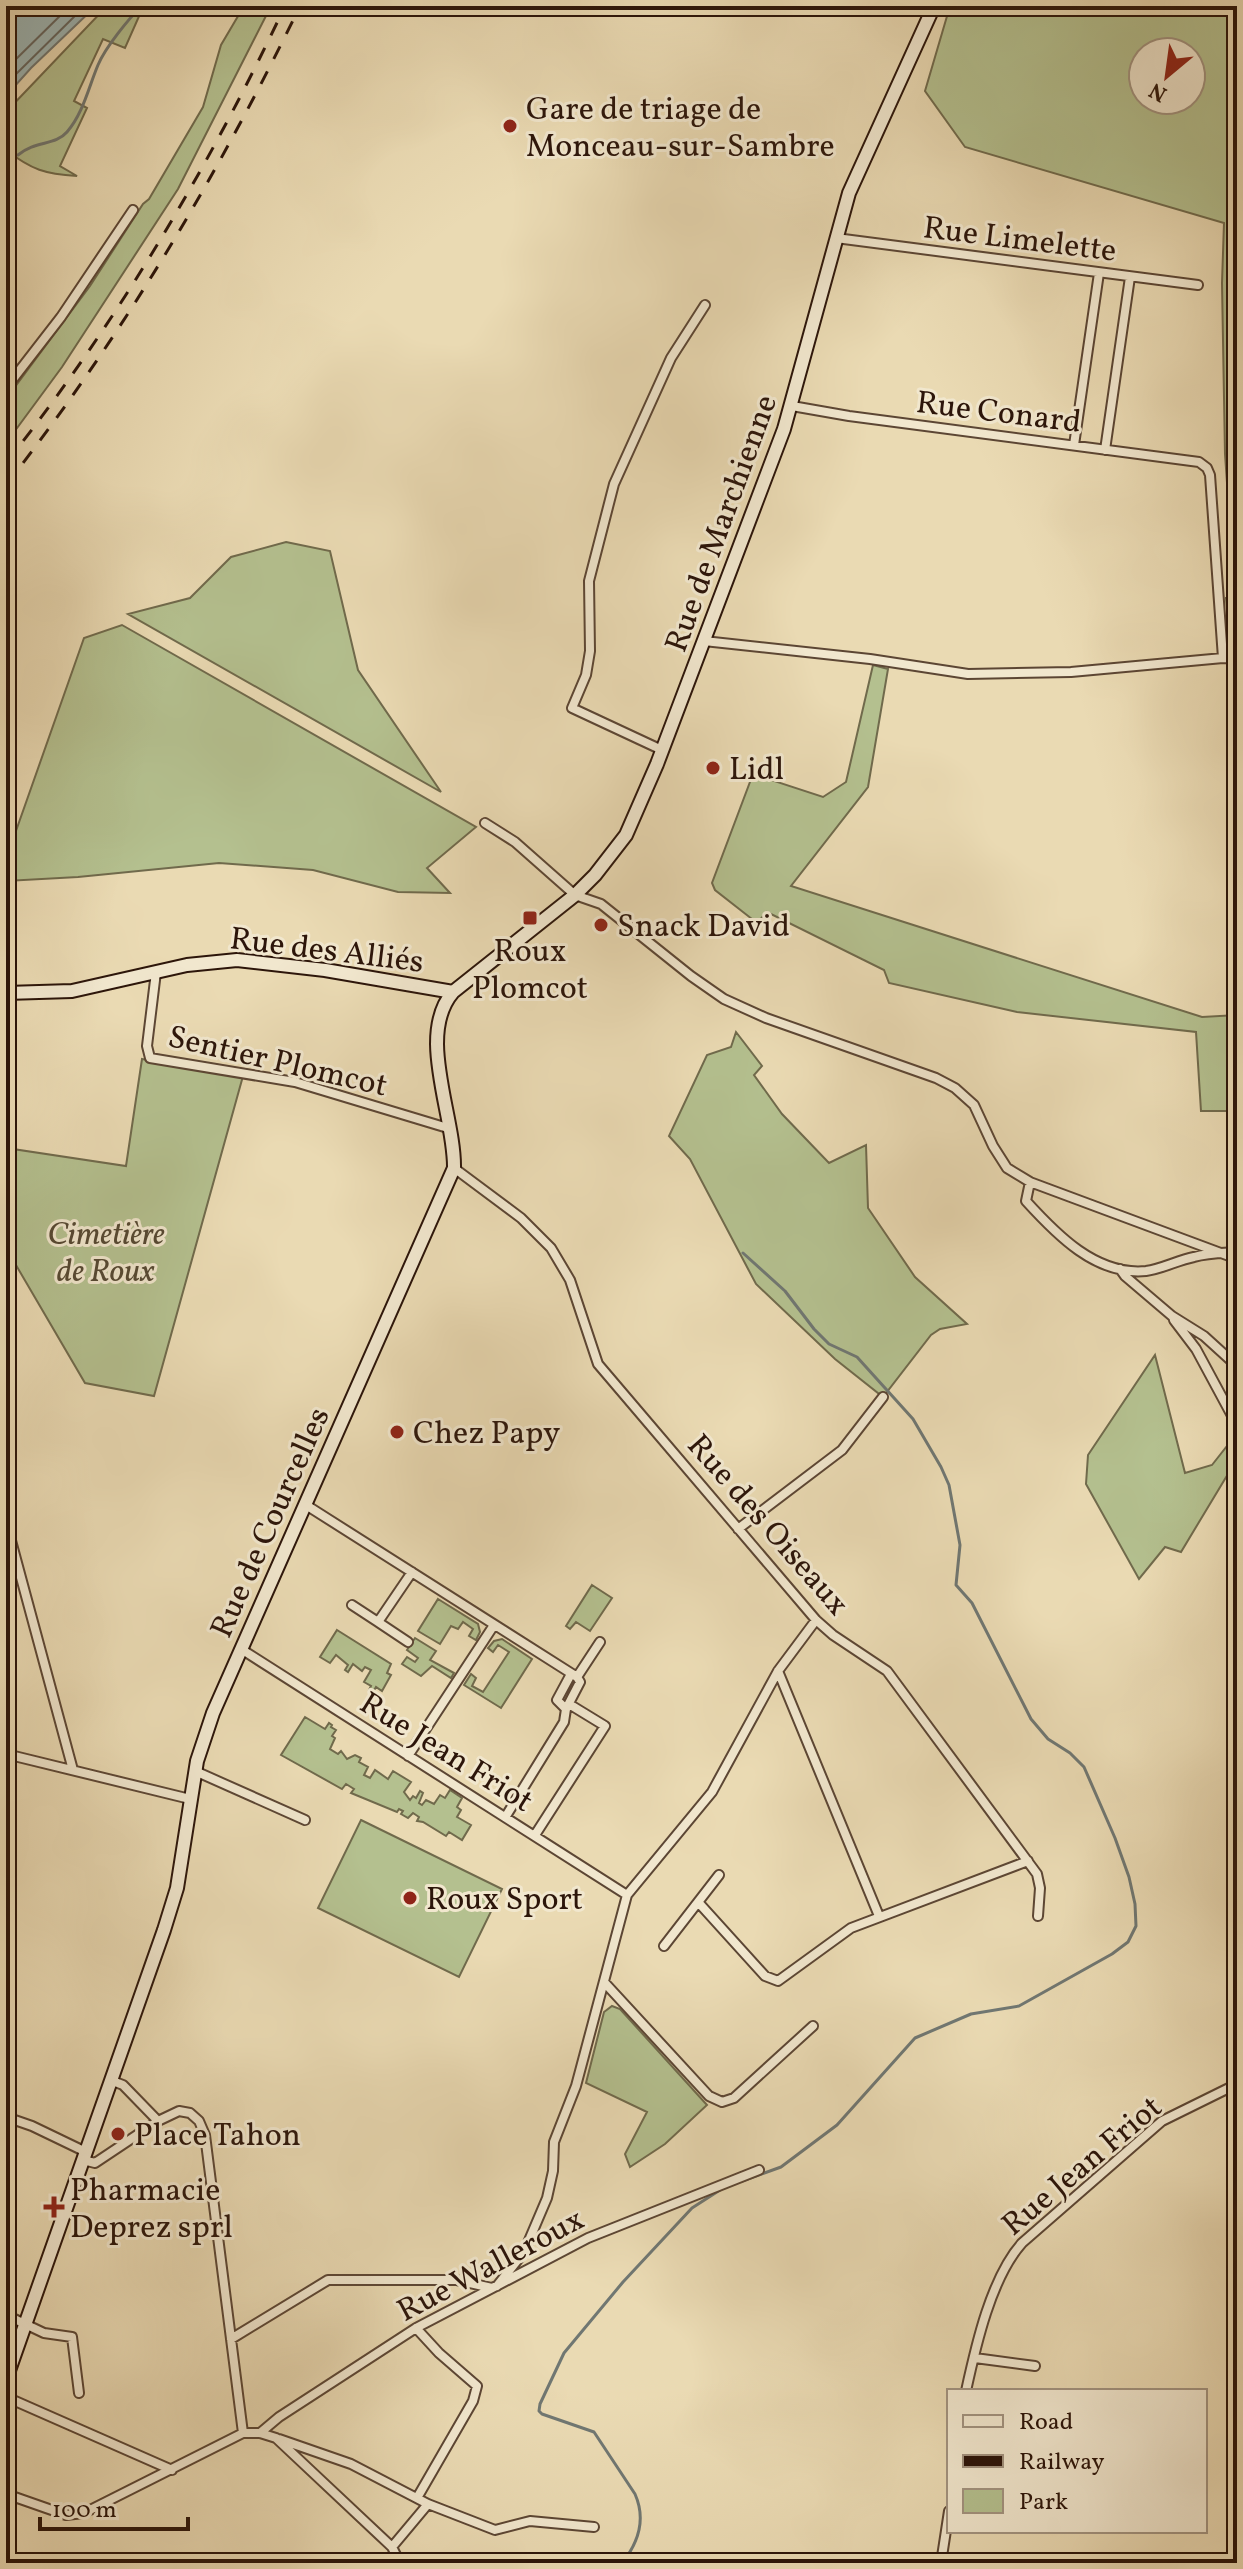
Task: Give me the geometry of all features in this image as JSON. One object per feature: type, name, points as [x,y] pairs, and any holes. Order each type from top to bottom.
[{"type":"main road","name":"Rue de Marchienne","points":[[453,992],[575,895],[626,835],[662,750],[792,406],[849,193],[934,6]]},
{"type":"main road","name":"Rue des Alliés","points":[[6,993],[72,991],[203,962],[248,961],[378,978],[453,992]]},
{"type":"main road","name":"Rue de Courcelles","points":[[6,2379],[164,1930],[177,1888],[195,1771],[213,1713],[454,1168],[436,1032],[443,1004],[453,992]]},
{"type":"street","points":[[6,388],[61,317],[133,210]]},
{"type":"street","name":"Rue Limelette","points":[[836,238],[1198,285]]},
{"type":"street","points":[[1074,445],[1099,273]]},
{"type":"street","points":[[1105,450],[1130,277]]},
{"type":"street","points":[[662,750],[572,708],[586,675],[590,651],[589,581],[614,484],[671,358],[705,305]]},
{"type":"street","name":"Rue Conard","points":[[792,406],[1199,462],[1210,475],[1223,658]]},
{"type":"street","points":[[704,641],[870,659],[968,674],[1071,672],[1237,659]]},
{"type":"street","points":[[485,823],[515,842],[575,895],[601,904],[724,999],[766,1018],[936,1078],[955,1088],[974,1105],[1007,1168],[1030,1182],[1237,1259]]},
{"type":"street","name":"Sentier Plomcot","points":[[156,972],[147,1046],[150,1058],[295,1082],[451,1129]]},
{"type":"street","name":"Rue des Oiseaux","points":[[454,1168],[521,1218],[551,1248],[570,1280],[598,1364],[816,1620],[887,1671],[1037,1874],[1040,1888],[1038,1916]]},
{"type":"street","points":[[1030,1182],[1026,1201],[1051,1229],[1085,1256],[1120,1269],[1145,1271],[1196,1256],[1237,1252]]},
{"type":"street","points":[[1120,1269],[1172,1316],[1204,1336],[1237,1366]]},
{"type":"street","points":[[1172,1316],[1196,1349],[1236,1420]]},
{"type":"street","points":[[738,1529],[842,1450],[883,1397]]},
{"type":"street","points":[[306,1505],[576,1678]]},
{"type":"street","points":[[6,1522],[73,1770]]},
{"type":"street","points":[[378,1622],[412,1572]]},
{"type":"street","points":[[352,1605],[408,1642]]},
{"type":"street","points":[[231,2339],[328,2280],[456,2280],[495,2287],[524,2252],[547,2198],[553,2171],[554,2142],[576,2086],[627,1895],[712,1792],[778,1671],[816,1620]]},
{"type":"street","points":[[408,1756],[494,1625]]},
{"type":"street","points":[[535,1835],[605,1726],[557,1700],[600,1642]]},
{"type":"street","name":"Rue Jean Friot","points":[[241,1649],[627,1895]]},
{"type":"street","points":[[778,1671],[879,1916]]},
{"type":"street","points":[[506,1816],[564,1722],[576,1678]]},
{"type":"street","points":[[6,1754],[190,1799]]},
{"type":"street","points":[[195,1771],[305,1820]]},
{"type":"street","points":[[698,1902],[765,1976],[778,1981],[835,1937],[879,1916],[1028,1861]]},
{"type":"street","points":[[664,1946],[719,1875]]},
{"type":"street","points":[[604,1982],[709,2096],[722,2102],[734,2098],[813,2026]]},
{"type":"street","points":[[110,2080],[123,2085],[158,2121]]},
{"type":"street","name":"Rue Jean Friot","points":[[967,2389],[997,2281],[1007,2260],[1022,2243],[1162,2121],[1237,2084]]},
{"type":"street","points":[[6,2117],[44,2131],[95,2163],[158,2121],[179,2111],[190,2113],[199,2121],[205,2135],[243,2433]]},
{"type":"street","name":"Rue Walleroux","points":[[260,2433],[279,2417],[416,2328],[588,2238],[759,2170]]},
{"type":"street","points":[[6,2315],[44,2333],[72,2337],[79,2393]]},
{"type":"street","points":[[416,2328],[477,2386],[473,2401],[417,2498]]},
{"type":"street","points":[[975,2358],[1035,2366]]},
{"type":"street","points":[[6,2397],[172,2470]]},
{"type":"street","points":[[6,2494],[66,2515],[84,2513],[243,2433],[260,2433],[351,2464],[428,2504],[495,2530],[530,2521],[594,2527]]},
{"type":"street","points":[[276,2438],[392,2547],[400,2563]]},
{"type":"street","points":[[392,2547],[428,2504]]},
{"type":"street","points":[[941,2563],[947,2524]]},
{"type":"green space","points":[[107,6],[151,6],[140,14],[125,48],[103,39],[74,101],[87,108],[60,166],[77,176],[56,174],[31,166],[6,150],[6,112]]},
{"type":"green space","points":[[244,6],[271,6],[178,189],[62,367],[6,443],[6,399],[90,286],[149,199],[203,107],[221,45]]},
{"type":"green space","points":[[950,6],[1237,6],[1237,621],[1228,621],[1226,598],[1235,598],[1225,454],[1224,223],[965,147],[925,91]]},
{"type":"green space","points":[[286,542],[330,551],[358,670],[441,792],[128,614],[190,598],[231,557]]},
{"type":"green space","points":[[122,625],[476,827],[427,868],[450,893],[398,892],[313,870],[219,863],[6,881],[6,847],[11,845],[84,638]]},
{"type":"green space","points":[[873,665],[888,669],[868,787],[791,886],[1202,1017],[1237,1015],[1237,1111],[1201,1111],[1196,1032],[1017,1012],[889,983],[884,970],[767,912],[757,923],[715,890],[712,883],[753,774],[823,797],[846,782]]},
{"type":"green space","points":[[736,1032],[762,1066],[754,1075],[782,1114],[829,1163],[866,1145],[868,1208],[915,1277],[967,1324],[940,1329],[931,1335],[883,1397],[835,1359],[756,1284],[690,1159],[669,1136],[707,1055],[731,1047]]},
{"type":"green space","name":"Cimetière de Roux","points":[[142,1059],[243,1076],[154,1396],[85,1383],[6,1248],[6,1148],[126,1166]]},
{"type":"green space","points":[[1155,1355],[1185,1473],[1212,1465],[1235,1441],[1237,1459],[1181,1552],[1165,1547],[1139,1579],[1086,1484],[1088,1455]]},
{"type":"green space","points":[[592,1585],[612,1598],[590,1631],[576,1622],[570,1629],[566,1626]]},
{"type":"green space","points":[[438,1599],[478,1624],[480,1632],[476,1640],[469,1636],[473,1629],[463,1622],[458,1629],[451,1626],[440,1644],[418,1631]]},
{"type":"green space","points":[[337,1630],[391,1664],[387,1673],[391,1675],[382,1691],[376,1687],[373,1692],[369,1690],[371,1686],[364,1682],[371,1670],[365,1667],[362,1671],[353,1664],[348,1672],[345,1670],[348,1665],[336,1655],[330,1663],[320,1657]]},
{"type":"green space","points":[[415,1638],[436,1651],[430,1660],[454,1673],[451,1678],[432,1666],[421,1676],[402,1664],[407,1657],[415,1662],[418,1658],[407,1650]]},
{"type":"green space","points":[[502,1639],[532,1659],[501,1708],[464,1685],[471,1674],[476,1678],[472,1686],[483,1692],[509,1652],[498,1645],[493,1652],[488,1648],[494,1641]]},
{"type":"green space","points":[[305,1717],[325,1729],[329,1723],[332,1725],[336,1730],[330,1749],[338,1754],[341,1751],[347,1759],[355,1755],[361,1758],[359,1762],[368,1767],[364,1775],[370,1778],[375,1770],[388,1779],[393,1771],[411,1782],[404,1792],[410,1800],[413,1796],[416,1798],[420,1791],[423,1793],[419,1803],[422,1805],[426,1800],[434,1804],[440,1795],[445,1798],[450,1790],[462,1798],[457,1807],[461,1810],[457,1817],[471,1825],[462,1840],[449,1832],[446,1836],[417,1821],[419,1817],[413,1813],[408,1818],[399,1809],[397,1812],[351,1793],[354,1789],[346,1784],[342,1789],[281,1755]]},
{"type":"green space","name":"Roux Sport","points":[[361,1820],[502,1889],[459,1977],[318,1908]]},
{"type":"green space","points":[[612,2006],[620,2009],[707,2105],[665,2144],[630,2167],[625,2154],[647,2112],[586,2083],[604,2012]]},
{"type":"water","points":[[6,6],[96,6],[6,96]]},
{"type":"waterway","points":[[18,155],[57,139],[73,125],[101,58],[142,6]]},
{"type":"waterway","points":[[742,2181],[781,2167],[837,2125],[915,2038],[971,2014],[1019,2006],[1112,1954],[1128,1942],[1136,1926],[1129,1877],[1084,1767],[1070,1753],[1048,1739],[1031,1719],[972,1603],[956,1585],[960,1545],[949,1485],[913,1419],[857,1357],[829,1344],[785,1291],[743,1253]]},
{"type":"waterway","points":[[622,2563],[633,2547],[639,2530],[640,2512],[635,2494],[594,2432],[542,2414],[540,2404],[564,2353],[623,2282],[692,2208],[720,2190]]},
{"type":"railway","points":[[6,463],[86,355],[159,242],[225,126],[285,6]]},
{"type":"railway","points":[[6,485],[49,429],[166,253],[236,131],[300,6]]},
{"type":"place","name":"Gare de triage de Monceau-sur-Sambre","points":[[510,126]]},
{"type":"place","name":"Lidl","points":[[713,768]]},
{"type":"place","name":"Roux Plomcot","points":[[530,918]]},
{"type":"place","name":"Snack David","points":[[601,925]]},
{"type":"place","name":"Chez Papy","points":[[397,1432]]},
{"type":"place","name":"Roux Sport","points":[[410,1898]]},
{"type":"place","name":"Place Tahon","points":[[118,2134]]},
{"type":"place","name":"Pharmacie Deprez sprl","points":[[54,2207]]}]
